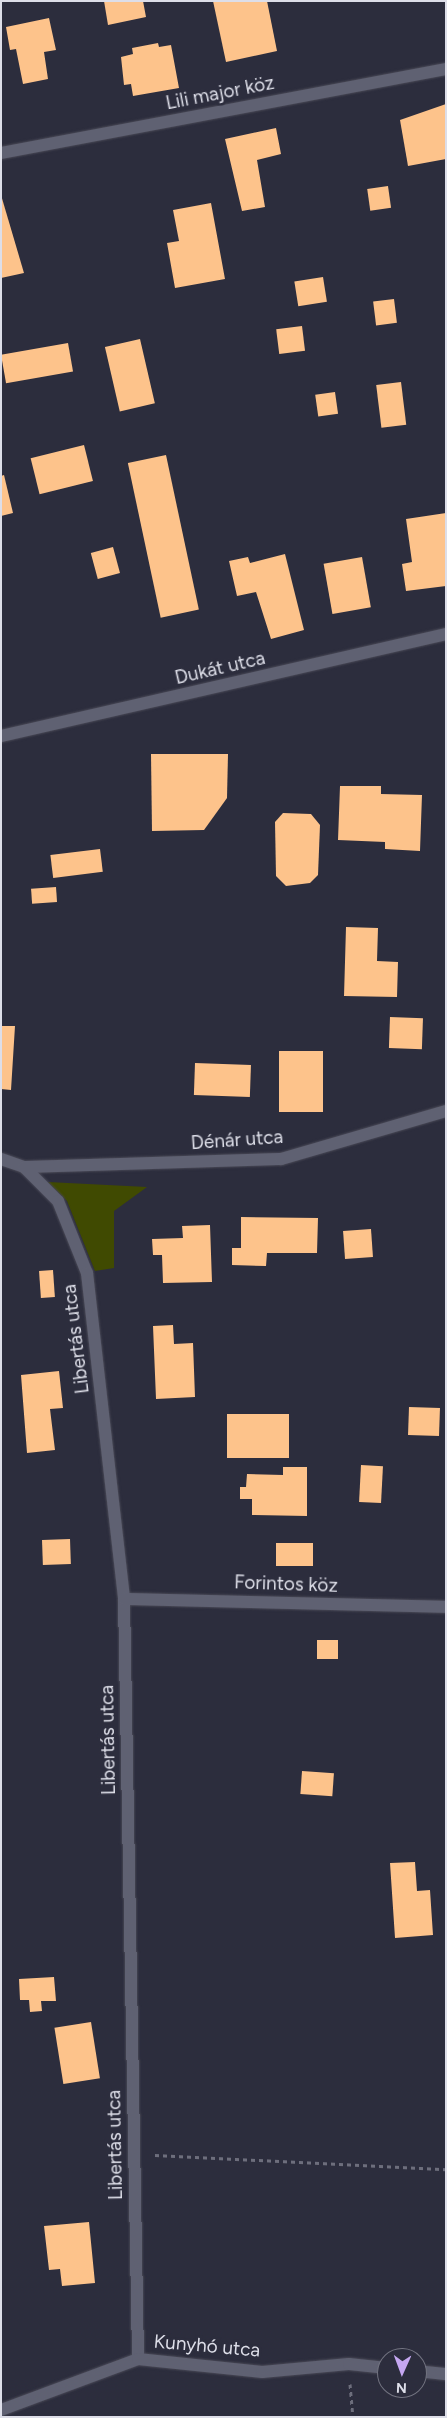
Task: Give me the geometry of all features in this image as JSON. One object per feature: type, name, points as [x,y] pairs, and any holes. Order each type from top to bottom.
[{"type":"street","name":"Lili major köz","points":[[1,153],[446,69]]},
{"type":"street","name":"Dukát utca","points":[[1,736],[446,634]]},
{"type":"street","name":"Dénár utca","points":[[24,1167],[281,1159],[446,1110]]},
{"type":"street","name":"Libertás utca","points":[[1,1159],[24,1167],[58,1201],[87,1273],[124,1599],[138,2358]]},
{"type":"street","name":"Forintos köz","points":[[124,1599],[446,1608]]},
{"type":"street","name":"Kunyhó utca","points":[[1,2410],[138,2358],[262,2372],[349,2364],[377,2367]]},
{"type":"street","points":[[427,2372],[446,2374]]},
{"type":"path","points":[[134,2154],[446,2169]]},
{"type":"path","points":[[349,2364],[353,2417]]},
{"type":"green space","points":[[48,1182],[147,1187],[114,1211],[114,1268],[95,1271],[67,1201]]},
{"type":"building","points":[[104,1],[143,1],[146,17],[108,25]]},
{"type":"building","points":[[213,1],[267,1],[277,51],[226,62]]},
{"type":"building","points":[[49,18],[56,50],[44,52],[48,79],[23,84],[16,49],[10,50],[6,27]]},
{"type":"building","points":[[158,43],[159,47],[171,45],[179,88],[133,96],[131,84],[124,85],[121,57],[133,54],[132,48]]},
{"type":"building","points":[[446,104],[446,159],[408,166],[400,120]]},
{"type":"building","points":[[276,128],[281,154],[257,160],[265,207],[242,211],[225,139]]},
{"type":"building","points":[[388,186],[391,208],[370,211],[367,189]]},
{"type":"building","points":[[1,195],[24,273],[1,278]]},
{"type":"building","points":[[211,203],[225,279],[175,288],[167,243],[179,241],[173,210]]},
{"type":"building","points":[[323,277],[327,302],[298,306],[294,282]]},
{"type":"building","points":[[394,299],[397,323],[376,325],[373,302]]},
{"type":"building","points":[[302,326],[305,351],[279,354],[276,329]]},
{"type":"building","points":[[140,339],[155,403],[120,411],[105,347]]},
{"type":"building","points":[[68,343],[73,372],[6,383],[1,355]]},
{"type":"building","points":[[401,382],[406,425],[381,428],[376,385]]},
{"type":"building","points":[[335,392],[338,414],[318,417],[315,395]]},
{"type":"building","points":[[84,445],[93,481],[40,494],[31,458]]},
{"type":"building","points":[[166,455],[199,610],[161,618],[128,463]]},
{"type":"building","points":[[4,475],[13,513],[1,516],[1,476]]},
{"type":"building","points":[[446,513],[446,586],[406,591],[402,564],[412,562],[406,519]]},
{"type":"building","points":[[113,547],[120,573],[98,579],[91,553]]},
{"type":"building","points":[[285,554],[304,630],[271,639],[256,592],[237,596],[229,561],[248,557],[250,563]]},
{"type":"building","points":[[362,557],[371,607],[332,614],[324,564]]},
{"type":"building","points":[[151,754],[228,754],[227,798],[204,830],[152,831]]},
{"type":"building","points":[[340,786],[381,786],[381,794],[422,795],[420,851],[385,849],[385,842],[338,840]]},
{"type":"building","points":[[283,813],[311,814],[320,825],[318,875],[310,883],[286,886],[276,876],[275,822]]},
{"type":"building","points":[[100,849],[103,872],[53,878],[50,855]]},
{"type":"building","points":[[56,887],[57,902],[32,904],[31,889]]},
{"type":"building","points":[[346,927],[378,928],[377,961],[398,962],[397,997],[344,996]]},
{"type":"building","points":[[390,1017],[423,1018],[422,1049],[389,1048]]},
{"type":"building","points":[[1,1026],[15,1026],[11,1090],[1,1089]]},
{"type":"building","points":[[279,1051],[323,1051],[323,1112],[279,1112]]},
{"type":"building","points":[[195,1063],[251,1065],[250,1097],[194,1095]]},
{"type":"building","points":[[241,1217],[318,1218],[317,1253],[267,1253],[266,1266],[232,1265],[232,1248],[241,1248]]},
{"type":"building","points":[[210,1225],[212,1282],[163,1283],[162,1255],[153,1255],[152,1239],[183,1238],[182,1226]]},
{"type":"building","points":[[371,1229],[373,1257],[345,1259],[343,1231]]},
{"type":"building","points":[[53,1270],[55,1297],[41,1298],[39,1271]]},
{"type":"building","points":[[173,1325],[174,1344],[193,1343],[195,1397],[156,1399],[153,1326]]},
{"type":"building","points":[[59,1371],[63,1408],[50,1409],[55,1450],[27,1453],[21,1375]]},
{"type":"building","points":[[409,1407],[440,1408],[439,1436],[408,1435]]},
{"type":"building","points":[[227,1414],[289,1414],[289,1458],[227,1458]]},
{"type":"building","points":[[361,1465],[383,1466],[381,1503],[359,1502]]},
{"type":"building","points":[[283,1467],[307,1467],[307,1516],[252,1515],[252,1499],[240,1499],[240,1487],[246,1487],[247,1474],[283,1475]]},
{"type":"building","points":[[70,1539],[71,1564],[43,1565],[42,1540]]},
{"type":"building","points":[[276,1543],[313,1543],[313,1566],[276,1566]]},
{"type":"building","points":[[317,1640],[338,1640],[338,1659],[317,1659]]},
{"type":"building","points":[[302,1771],[334,1773],[332,1796],[300,1794]]},
{"type":"building","points":[[415,1862],[417,1891],[430,1890],[433,1935],[395,1938],[390,1863]]},
{"type":"building","points":[[54,1977],[56,2001],[41,2001],[42,2011],[30,2012],[29,2000],[20,2000],[19,1979]]},
{"type":"building","points":[[91,2022],[100,2078],[63,2084],[54,2028]]},
{"type":"building","points":[[89,2222],[95,2283],[62,2286],[60,2269],[49,2270],[44,2226]]}]
